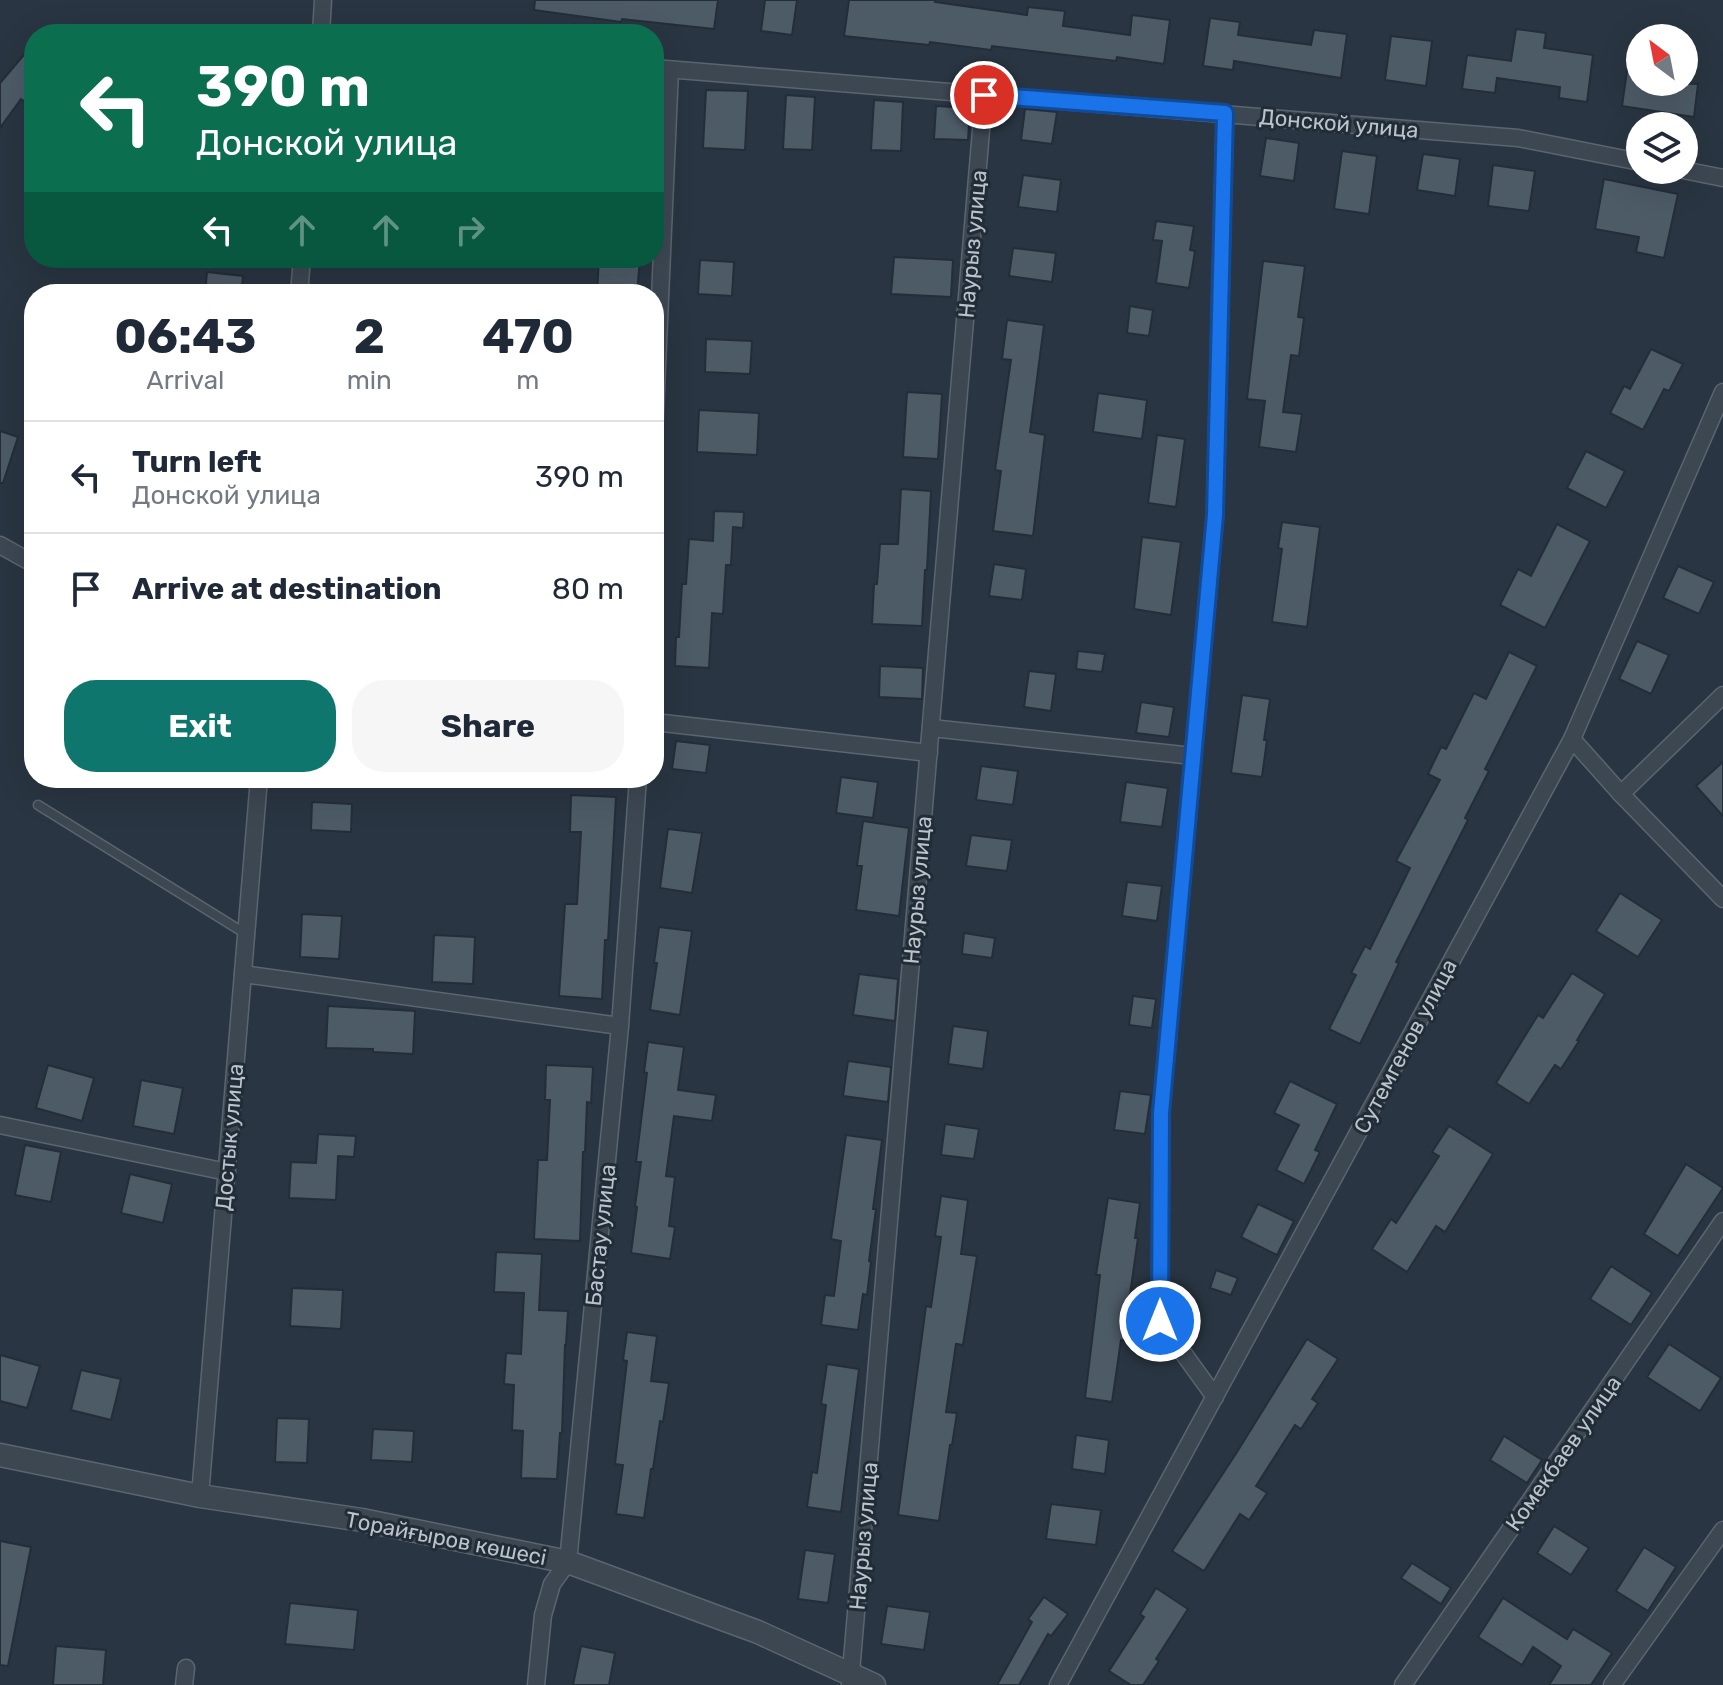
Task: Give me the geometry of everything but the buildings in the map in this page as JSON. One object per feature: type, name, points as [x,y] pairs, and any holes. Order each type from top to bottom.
[{"type":"street","points":[[322,24],[323,0]]},
{"type":"street","name":"Донской улица","points":[[664,69],[1518,138],[1626,159]]},
{"type":"street","name":"Наурыз улица","points":[[851,1680],[984,95]]},
{"type":"street","points":[[1215,1397],[1160,1321],[1161,1113],[1215,515],[1225,113]]},
{"type":"street","points":[[1698,173],[1723,178]]},
{"type":"street","name":"Сутемгенов улица","points":[[1058,1685],[1572,739],[1723,392]]},
{"type":"street","points":[[0,545],[24,558]]},
{"type":"street","points":[[1621,794],[1723,695]]},
{"type":"street","points":[[664,723],[929,753]]},
{"type":"street","points":[[931,728],[1193,756]]},
{"type":"street","points":[[1572,739],[1723,899]]},
{"type":"street","name":"Достык улица","points":[[200,1496],[258,788]]},
{"type":"street","name":"Бастау улица","points":[[536,1685],[543,1615],[552,1584],[568,1562],[620,1026],[637,788]]},
{"type":"street","points":[[243,974],[620,1026]]},
{"type":"street","points":[[0,1125],[227,1172]]},
{"type":"street","name":"Комекбаев улица","points":[[1403,1685],[1723,1221]]},
{"type":"street","name":"Торайғыров көшесі","points":[[0,1455],[200,1496],[362,1520],[568,1562],[758,1632],[851,1680],[874,1685]]},
{"type":"street","points":[[1612,1685],[1723,1530]]},
{"type":"lane","points":[[38,805],[246,934]]},
{"type":"route","points":[[984,95],[1225,113],[1215,515],[1161,1113],[1160,1321]]}]
